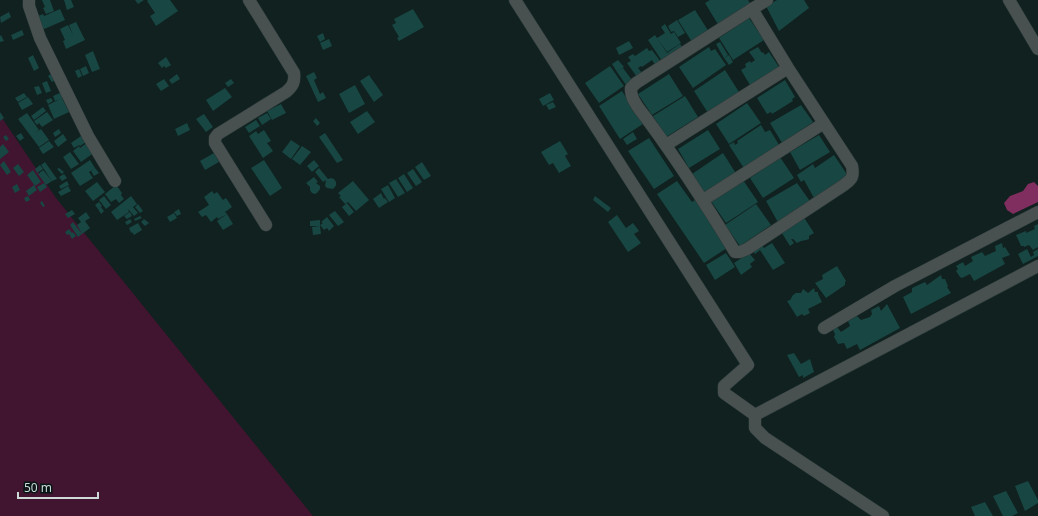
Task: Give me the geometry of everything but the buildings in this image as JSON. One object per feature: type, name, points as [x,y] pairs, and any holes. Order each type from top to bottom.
[{"type":"street","points":[[29,0],[29,6],[40,38],[88,136],[115,181]]},
{"type":"street","points":[[249,0],[294,73],[295,81],[291,88],[286,92],[218,134],[215,138],[215,143],[266,225]]},
{"type":"street","points":[[515,0],[748,365],[724,386],[724,393],[755,414]]},
{"type":"street","points":[[752,9],[788,68],[852,166],[854,174],[850,180],[746,249],[740,252],[735,252],[703,200],[630,93],[631,88],[636,83],[752,9],[767,0]]},
{"type":"street","points":[[1009,0],[1038,49]]},
{"type":"street","points":[[666,145],[788,68]]},
{"type":"street","points":[[703,200],[824,123]]},
{"type":"street","points":[[824,328],[895,286],[1038,212]]},
{"type":"street","points":[[755,414],[1038,266]]},
{"type":"street","points":[[755,414],[755,428],[765,438],[883,516]]},
{"type":"shaded area","points":[[0,115],[56,198],[313,516],[0,516]]},
{"type":"shaded area","points":[[1034,182],[1038,186],[1038,202],[1013,214],[1007,210],[1004,203],[1010,196],[1023,191],[1028,184]]}]
